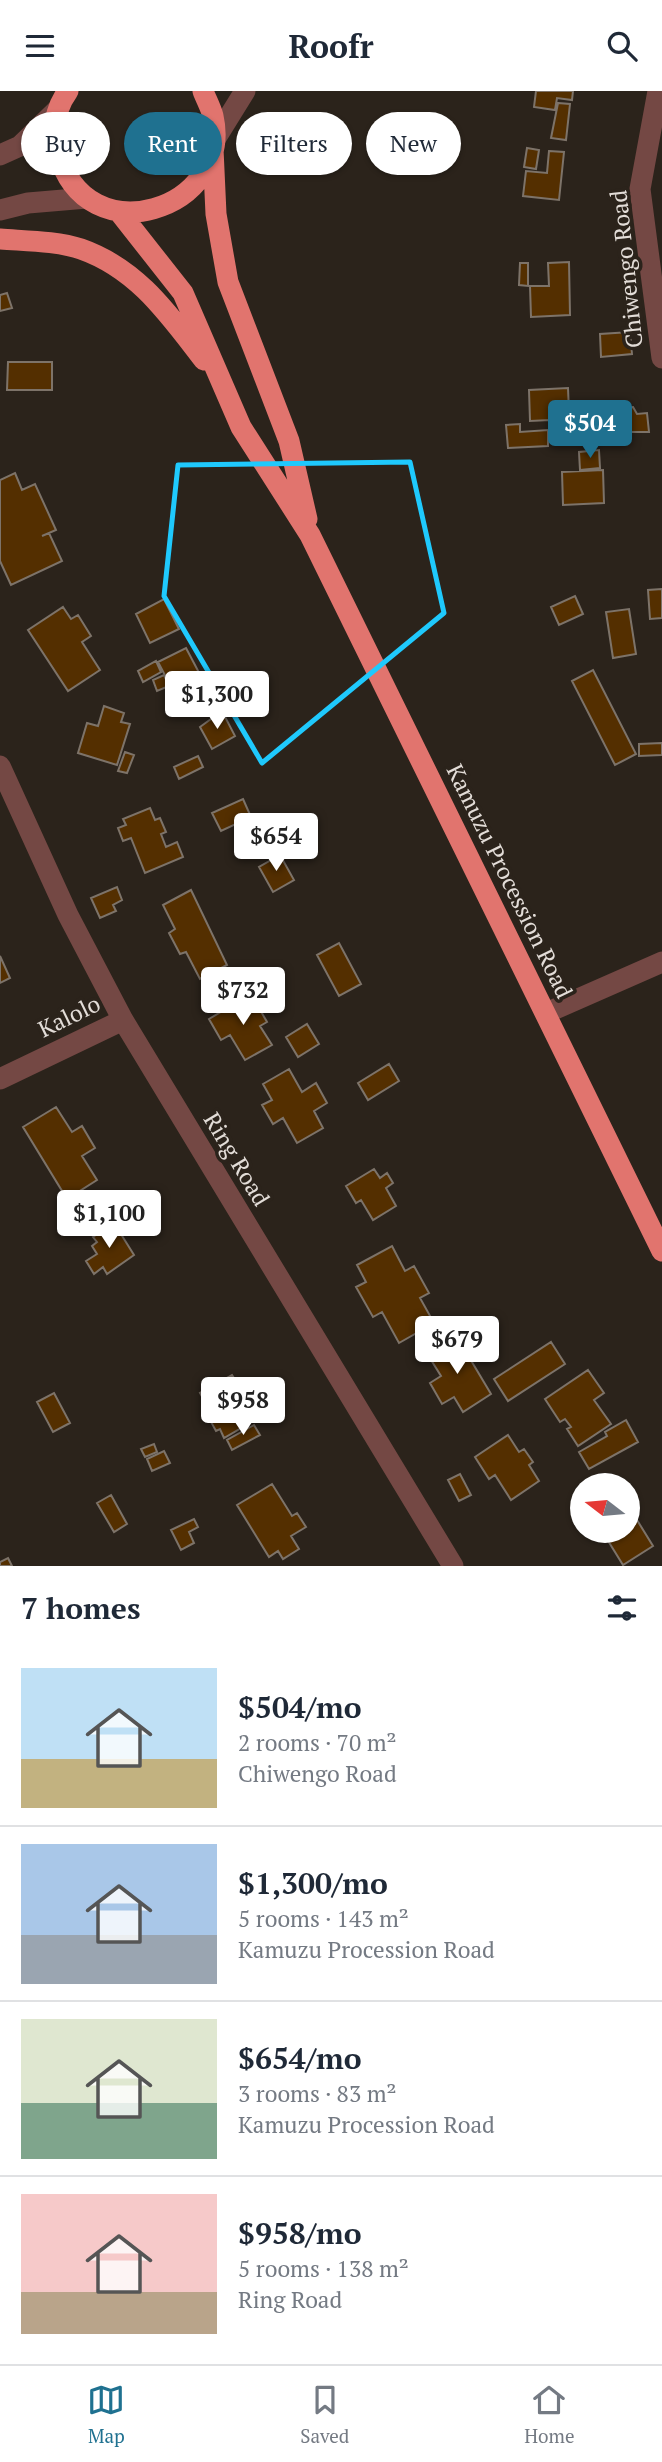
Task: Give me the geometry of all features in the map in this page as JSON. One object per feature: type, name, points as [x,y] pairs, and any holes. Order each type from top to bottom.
[{"type":"highway","name":"Kamuzu Procession Road","points":[[203,91],[211,112]]},
{"type":"highway","points":[[61,98],[54,136],[63,171],[87,198],[120,213],[161,209],[195,186],[200,175]]},
{"type":"highway","name":"Kamuzu Procession Road","points":[[215,175],[216,214],[229,282],[289,441],[310,535]]},
{"type":"highway","name":"Kamuzu Procession Road","points":[[120,213],[183,293],[241,427],[310,535],[662,1251]]},
{"type":"highway","points":[[0,239],[79,248],[114,263],[150,290],[223,384]]},
{"type":"street","points":[[222,131],[245,91]]},
{"type":"street","name":"Chiwengo Road","points":[[658,91],[640,189],[662,358]]},
{"type":"street","points":[[0,155],[20,146],[61,98]]},
{"type":"street","points":[[0,210],[28,203],[87,198]]},
{"type":"street","name":"Ring Road","points":[[0,766],[68,915],[123,1020],[453,1566]]},
{"type":"street","points":[[546,1013],[662,962]]},
{"type":"street","name":"Kalolo","points":[[0,1079],[123,1020]]},
{"type":"highlighted area","points":[[410,462],[444,613],[262,763],[164,596],[178,465]]},
{"type":"building","points":[[536,91],[573,91],[572,100],[557,98],[555,110],[534,107]]},
{"type":"building","points":[[558,103],[570,104],[566,140],[551,138]]},
{"type":"building","points":[[527,148],[539,150],[536,169],[524,167]]},
{"type":"building","points":[[549,151],[564,152],[559,200],[523,196],[526,171],[547,173]]},
{"type":"building","points":[[569,262],[570,315],[531,317],[530,286],[549,286],[548,263]]},
{"type":"building","points":[[520,263],[528,263],[528,286],[519,285]]},
{"type":"building","points":[[7,293],[12,308],[0,311],[0,295]]},
{"type":"building","points":[[630,332],[632,354],[601,357],[600,334]]},
{"type":"building","points":[[8,362],[52,362],[52,390],[7,390]]},
{"type":"building","points":[[568,388],[570,438],[551,440],[550,420],[530,421],[529,390]]},
{"type":"building","points":[[633,407],[637,414],[647,413],[649,432],[607,432],[608,436],[586,439],[584,420],[593,419],[595,411]]},
{"type":"building","points":[[520,424],[520,432],[548,430],[548,446],[508,448],[506,425]]},
{"type":"building","points":[[599,450],[600,468],[580,470],[579,452]]},
{"type":"building","points":[[603,470],[604,503],[563,505],[562,472]]},
{"type":"building","points":[[15,473],[22,490],[35,484],[56,530],[49,533],[62,561],[11,585],[0,561],[0,480]]},
{"type":"building","points":[[662,589],[662,618],[650,619],[648,590]]},
{"type":"building","points":[[575,596],[583,614],[559,625],[551,607]]},
{"type":"building","points":[[164,599],[179,629],[150,643],[136,614]]},
{"type":"building","points":[[63,607],[71,619],[78,615],[91,636],[82,642],[100,670],[68,691],[28,630]]},
{"type":"building","points":[[629,609],[636,654],[613,658],[606,612]]},
{"type":"building","points":[[186,648],[205,684],[177,698],[158,662]]},
{"type":"building","points":[[156,661],[161,672],[143,682],[138,671]]},
{"type":"building","points":[[593,670],[636,754],[615,765],[572,681]]},
{"type":"building","points":[[164,675],[169,686],[157,691],[153,680]]},
{"type":"building","points":[[104,706],[124,713],[121,722],[130,724],[117,765],[78,753],[87,723],[98,726]]},
{"type":"building","points":[[222,711],[235,736],[212,749],[200,727]]},
{"type":"building","points":[[662,743],[662,755],[639,756],[639,744]]},
{"type":"building","points":[[125,752],[134,755],[127,773],[118,771]]},
{"type":"building","points":[[198,756],[203,767],[179,779],[174,767]]},
{"type":"building","points":[[243,799],[251,817],[221,831],[212,813]]},
{"type":"building","points":[[150,808],[155,820],[160,818],[166,832],[161,834],[166,847],[177,842],[183,857],[145,873],[131,838],[123,841],[118,828],[126,825],[123,819]]},
{"type":"building","points":[[280,855],[294,880],[273,892],[259,867]]},
{"type":"building","points":[[117,887],[122,900],[113,905],[116,911],[100,918],[91,898]]},
{"type":"building","points":[[191,890],[227,965],[200,979],[186,952],[180,954],[169,933],[175,929],[163,905]]},
{"type":"building","points":[[339,943],[361,984],[339,996],[317,955]]},
{"type":"building","points":[[0,956],[10,978],[0,983]]},
{"type":"building","points":[[251,994],[267,1022],[260,1026],[272,1045],[245,1060],[230,1035],[221,1040],[209,1019]]},
{"type":"building","points":[[307,1024],[319,1044],[298,1057],[286,1037]]},
{"type":"building","points":[[389,1064],[399,1081],[368,1100],[358,1083]]},
{"type":"building","points":[[289,1069],[302,1092],[316,1083],[327,1103],[314,1111],[323,1128],[297,1143],[283,1118],[273,1124],[262,1105],[272,1100],[263,1084]]},
{"type":"building","points":[[56,1107],[72,1132],[82,1126],[95,1148],[82,1156],[97,1180],[67,1199],[23,1127]]},
{"type":"building","points":[[374,1169],[380,1178],[387,1173],[393,1183],[386,1188],[396,1206],[373,1220],[361,1200],[356,1203],[346,1186]]},
{"type":"building","points":[[114,1223],[134,1255],[107,1274],[103,1267],[94,1274],[86,1261],[97,1254],[92,1246],[97,1242],[93,1237]]},
{"type":"building","points":[[392,1246],[405,1271],[414,1266],[429,1293],[420,1298],[434,1323],[399,1343],[382,1312],[373,1317],[356,1287],[366,1282],[357,1265]]},
{"type":"building","points":[[457,1337],[491,1394],[463,1412],[454,1397],[442,1404],[430,1383],[441,1376],[428,1355]]},
{"type":"building","points":[[551,1342],[565,1364],[508,1401],[494,1379]]},
{"type":"building","points":[[588,1370],[604,1393],[594,1400],[611,1424],[578,1446],[567,1429],[571,1427],[565,1419],[560,1422],[545,1399]]},
{"type":"building","points":[[232,1375],[260,1417],[224,1438],[220,1429],[216,1431],[210,1420],[214,1418],[200,1393]]},
{"type":"building","points":[[54,1393],[70,1423],[53,1432],[37,1402]]},
{"type":"building","points":[[626,1420],[638,1442],[589,1469],[579,1452],[607,1436],[605,1432]]},
{"type":"building","points":[[254,1425],[260,1435],[232,1450],[227,1440]]},
{"type":"building","points":[[508,1435],[519,1452],[524,1449],[533,1462],[529,1465],[539,1481],[511,1500],[495,1475],[489,1479],[475,1457]]},
{"type":"building","points":[[154,1444],[157,1452],[145,1457],[141,1449]]},
{"type":"building","points":[[164,1451],[170,1463],[152,1471],[147,1459]]},
{"type":"building","points":[[460,1474],[471,1495],[459,1501],[448,1480]]},
{"type":"building","points":[[272,1484],[292,1516],[297,1513],[306,1527],[291,1536],[299,1549],[283,1559],[278,1551],[269,1557],[237,1505]]},
{"type":"building","points":[[111,1495],[127,1524],[114,1532],[97,1503]]},
{"type":"building","points":[[194,1519],[198,1527],[189,1532],[194,1543],[181,1550],[171,1530]]},
{"type":"building","points":[[640,1525],[653,1546],[623,1565],[609,1543],[640,1543]]},
{"type":"building","points":[[8,1558],[12,1566],[0,1566],[0,1562]]}]
